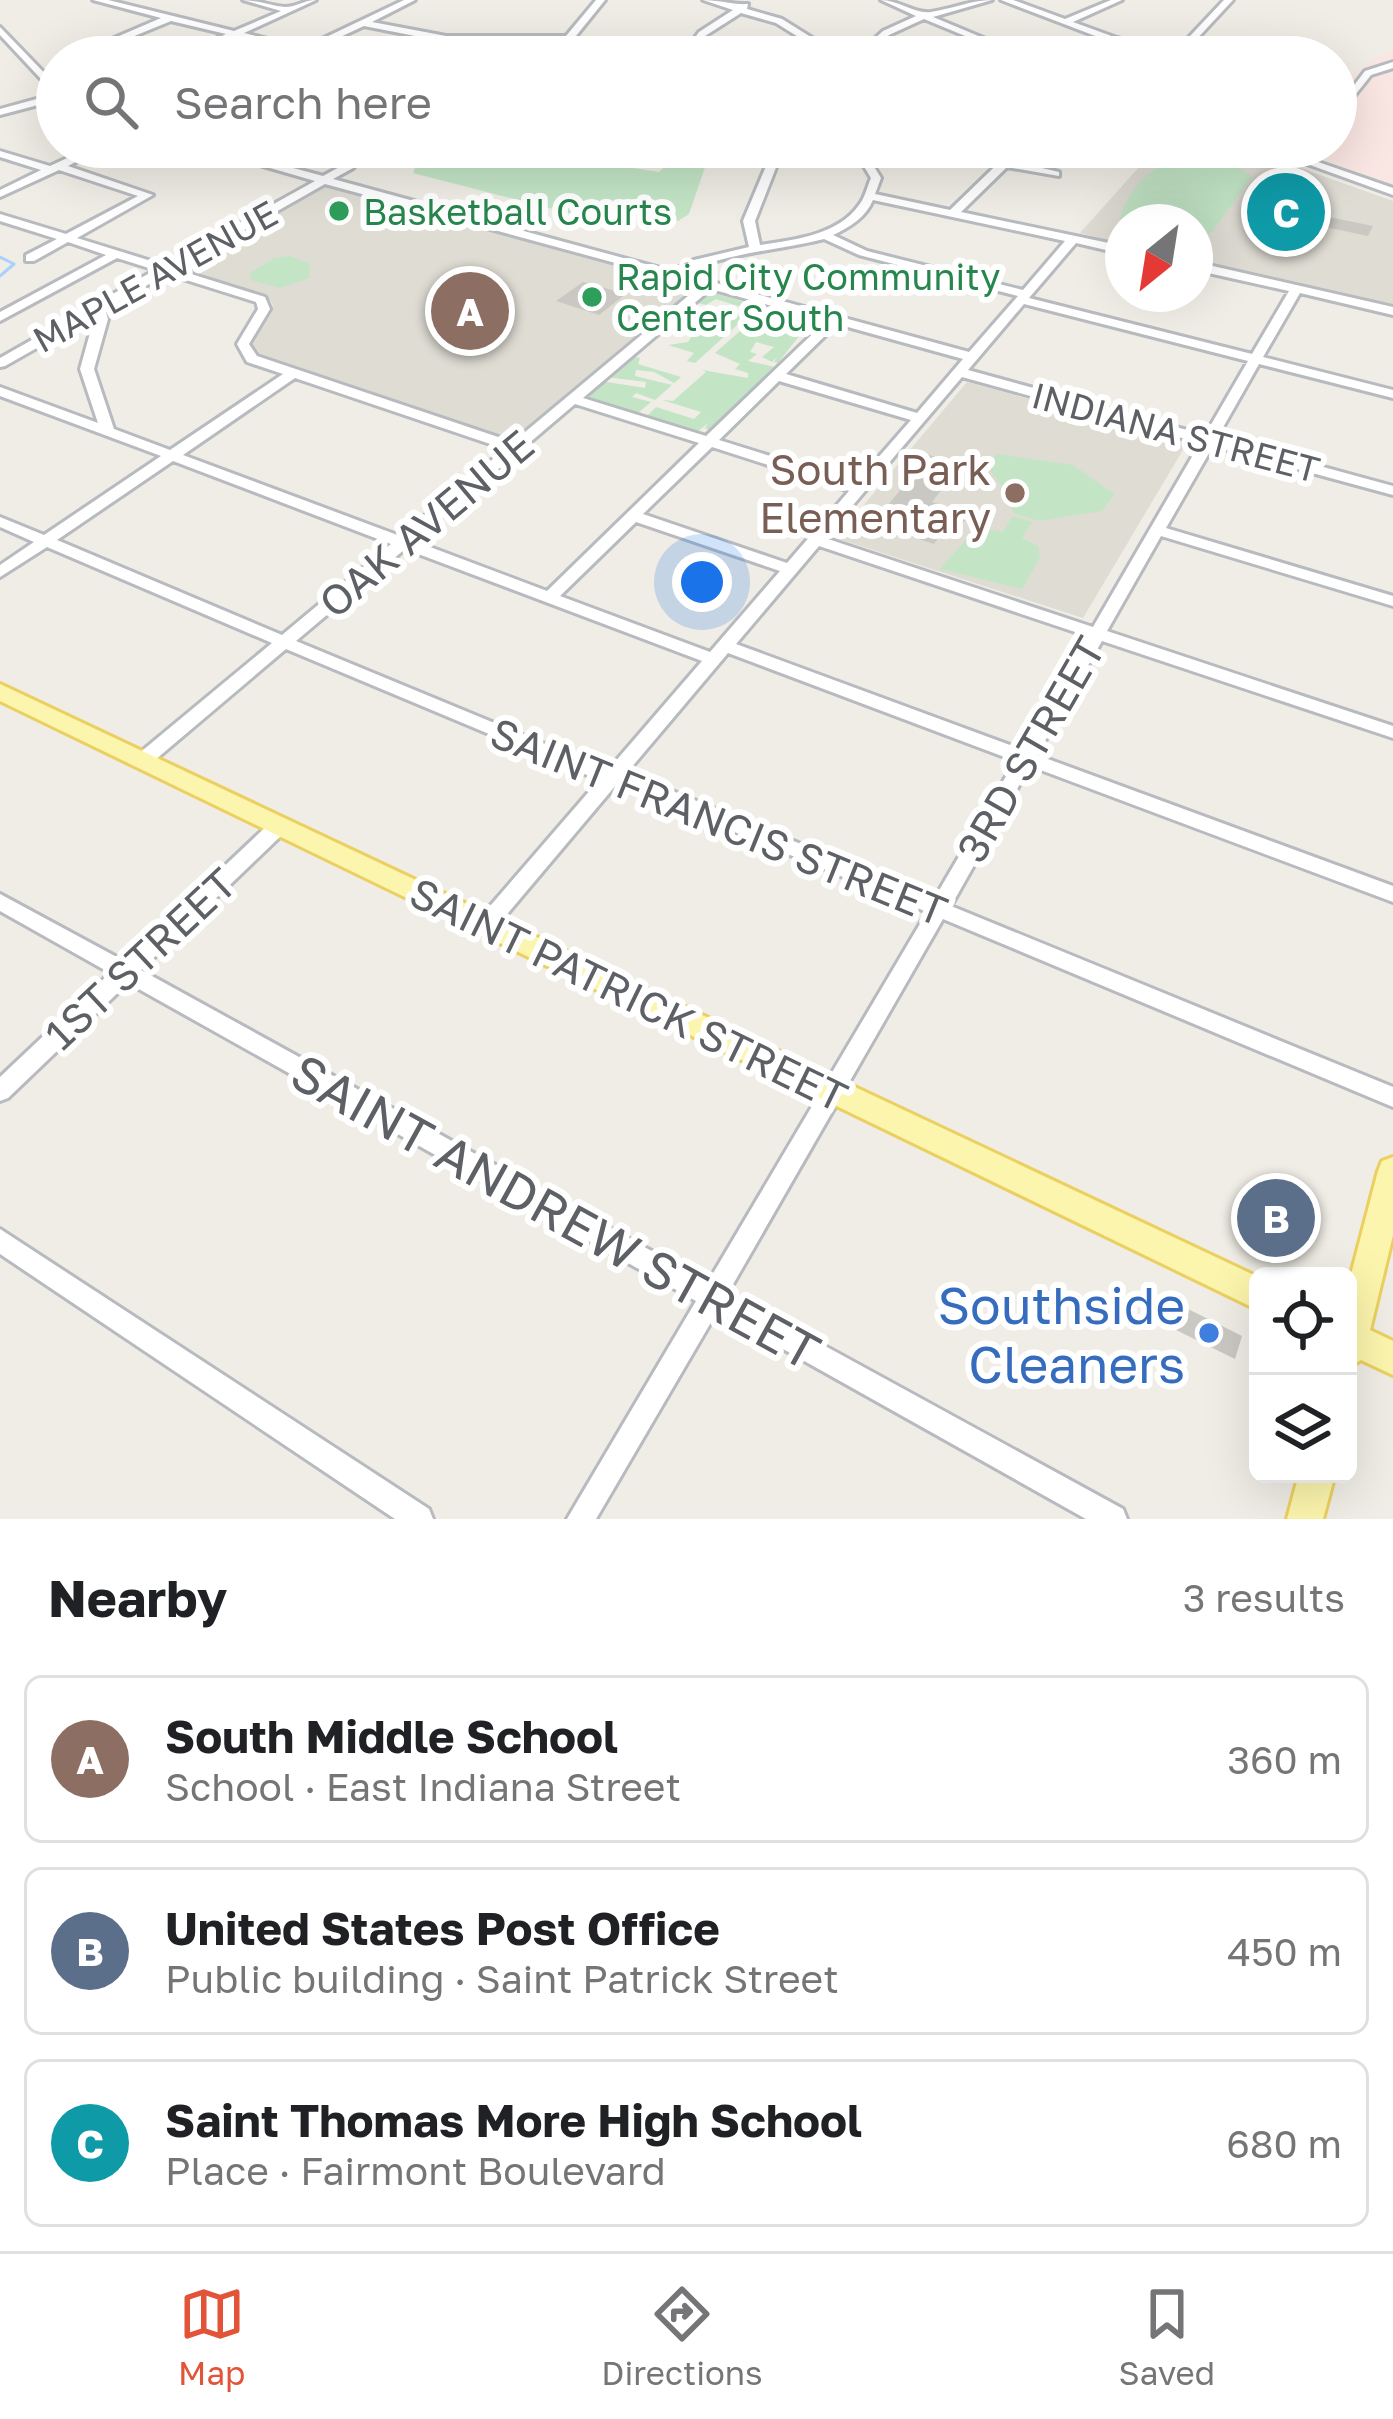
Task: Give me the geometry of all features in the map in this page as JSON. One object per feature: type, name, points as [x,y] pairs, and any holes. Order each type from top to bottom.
[{"type":"main road","name":"SAINT PATRICK STREET","points":[[0,692],[1249,1290]]},
{"type":"main road","points":[[1357,1311],[1393,1171]]},
{"type":"main road","points":[[1357,1345],[1393,1358]]},
{"type":"main road","points":[[1305,1519],[1315,1483]]},
{"type":"street","points":[[97,0],[242,36]]},
{"type":"street","points":[[247,0],[290,10]]},
{"type":"street","points":[[229,36],[312,0]]},
{"type":"street","points":[[336,36],[411,0]]},
{"type":"street","points":[[569,36],[601,0]]},
{"type":"street","points":[[707,0],[779,21],[803,36]]},
{"type":"street","points":[[701,36],[754,0]]},
{"type":"street","points":[[886,0],[973,36]]},
{"type":"street","points":[[880,36],[988,0]]},
{"type":"street","points":[[1005,0],[1103,36]]},
{"type":"street","points":[[1065,22],[1118,0]]},
{"type":"street","points":[[1194,36],[1228,0]]},
{"type":"street","points":[[126,36],[170,18]]},
{"type":"street","points":[[364,23],[431,36]]},
{"type":"street","points":[[0,30],[36,69]]},
{"type":"street","points":[[1357,89],[1369,73],[1393,64]]},
{"type":"street","points":[[0,112],[36,101]]},
{"type":"street","points":[[0,154],[36,163]]},
{"type":"street","points":[[0,194],[54,168],[147,195],[30,259]]},
{"type":"street","points":[[281,168],[972,356]]},
{"type":"street","name":"MAPLE AVENUE","points":[[0,363],[345,168]]},
{"type":"street","points":[[755,248],[749,221],[770,168]]},
{"type":"street","points":[[673,275],[699,260],[825,235],[858,216],[871,196],[875,175],[870,168]]},
{"type":"street","points":[[956,211],[1000,168]]},
{"type":"street","points":[[1028,168],[1055,174]]},
{"type":"street","points":[[1324,168],[1393,192]]},
{"type":"street","points":[[871,196],[1105,246]]},
{"type":"street","points":[[0,218],[261,300],[264,309],[245,335],[244,351],[252,359],[514,448]]},
{"type":"street","points":[[825,235],[874,256],[1393,394]]},
{"type":"street","points":[[485,926],[1073,239]]},
{"type":"street","points":[[0,316],[116,254]]},
{"type":"street","points":[[1213,270],[1393,311]]},
{"type":"street","name":"OAK AVENUE","points":[[143,760],[709,285]]},
{"type":"street","name":"3RD STREET","points":[[581,1519],[834,1091],[1296,289]]},
{"type":"street","points":[[99,308],[102,319],[86,369],[108,431]]},
{"type":"street","points":[[549,598],[835,319]]},
{"type":"street","name":"INDIANA STREET","points":[[959,372],[1393,491]]},
{"type":"street","points":[[0,572],[292,374]]},
{"type":"street","points":[[777,376],[920,418]]},
{"type":"street","points":[[0,391],[549,598],[1024,759],[1393,894]]},
{"type":"street","points":[[573,399],[859,489]]},
{"type":"street","points":[[633,515],[790,569]]},
{"type":"street","name":"SAINT FRANCIS STREET","points":[[0,522],[611,779],[647,788],[1393,1097]]},
{"type":"street","points":[[1156,530],[1393,601]]},
{"type":"street","points":[[815,540],[1393,732]]},
{"type":"street","name":"1ST STREET","points":[[0,1090],[279,826]]},
{"type":"street","name":"SAINT ANDREW STREET","points":[[0,902],[1113,1519]]},
{"type":"street","points":[[0,1240],[419,1519]]},
{"type":"shaded area","points":[[1393,48],[1393,184],[1347,168],[1357,168],[1357,71]]},
{"type":"shaded area","points":[[1138,168],[1300,168],[1393,201],[1393,306],[1213,265],[1213,204],[1106,204]]},
{"type":"shaded area","points":[[325,185],[697,287],[519,438],[508,440],[261,357],[253,346],[253,335],[273,305],[270,300],[179,268]]},
{"type":"shaded area","points":[[1105,205],[1105,240],[1080,233]]},
{"type":"shaded area","name":"South Park Elementary","points":[[967,382],[1187,443],[1083,618],[836,538]]},
{"type":"green space","points":[[415,168],[659,172],[663,168],[705,168],[689,214],[678,221],[633,211],[592,219],[413,173]]},
{"type":"green space","points":[[1158,168],[1238,168],[1252,177],[1213,230],[1213,204],[1126,204]]},
{"type":"green space","points":[[290,256],[310,264],[309,278],[280,288],[251,280],[250,273],[274,258]]},
{"type":"green space","points":[[707,291],[758,306],[695,363],[687,361],[694,353],[668,345],[688,342],[695,331],[715,334],[744,308],[716,299],[706,305],[695,302]]},
{"type":"green space","points":[[766,306],[818,319],[802,333],[790,328],[799,326],[782,318],[776,323],[776,329],[799,336],[778,363],[774,362],[777,357],[772,362],[762,357],[774,347],[756,342],[750,352],[757,354],[748,361],[775,367],[709,430],[705,428],[708,423],[697,432],[647,416],[656,407],[694,419],[701,412],[662,400],[673,401],[706,372],[702,370],[748,378],[748,373],[735,369],[740,364],[715,353],[740,331],[754,328],[746,324]]},
{"type":"green space","points":[[630,356],[640,358],[638,364],[681,377],[674,383],[654,372],[636,370],[635,376],[672,385],[655,400],[636,393],[632,397],[651,402],[638,413],[588,398],[592,394],[588,392],[601,381],[645,388],[646,382],[606,377]]},
{"type":"green space","points":[[997,454],[1073,465],[1114,494],[1102,511],[1039,521],[1014,513],[987,466]]},
{"type":"green space","points":[[1013,516],[1032,522],[1022,538],[1038,546],[1040,558],[1022,589],[940,569],[977,527],[1002,532]]},
{"type":"building","points":[[1262,189],[1303,198],[1299,203],[1314,214],[1373,226],[1368,236],[1302,222],[1295,235],[1261,228],[1270,213],[1249,209]]},
{"type":"building","name":"Rapid City Community Center South","points":[[583,282],[626,294],[599,315],[556,301]]},
{"type":"building","name":"South Park Elementary","points":[[929,455],[961,464],[932,502],[970,514],[956,531],[945,528],[934,544],[889,529],[886,534],[869,528]]},
{"type":"building","points":[[1253,1182],[1288,1197],[1276,1240],[1241,1222]]},
{"type":"building","name":"Southside Cleaners","points":[[1184,1307],[1242,1336],[1235,1359],[1176,1330]]},
{"type":"waterway","points":[[0,257],[14,264],[0,276]]},
{"type":"place","name":"Basketball Courts","points":[[339,211]]},
{"type":"place","name":"Saint Thomas More High School","points":[[1286,212]]},
{"type":"place","name":"Rapid City Community Center South","points":[[592,297]]},
{"type":"place","name":"South Middle School","points":[[470,311]]},
{"type":"place","name":"South Park Elementary","points":[[1015,493]]},
{"type":"place","name":"United States Post Office","points":[[1276,1218]]},
{"type":"place","name":"Southside Cleaners","points":[[1209,1333]]}]
